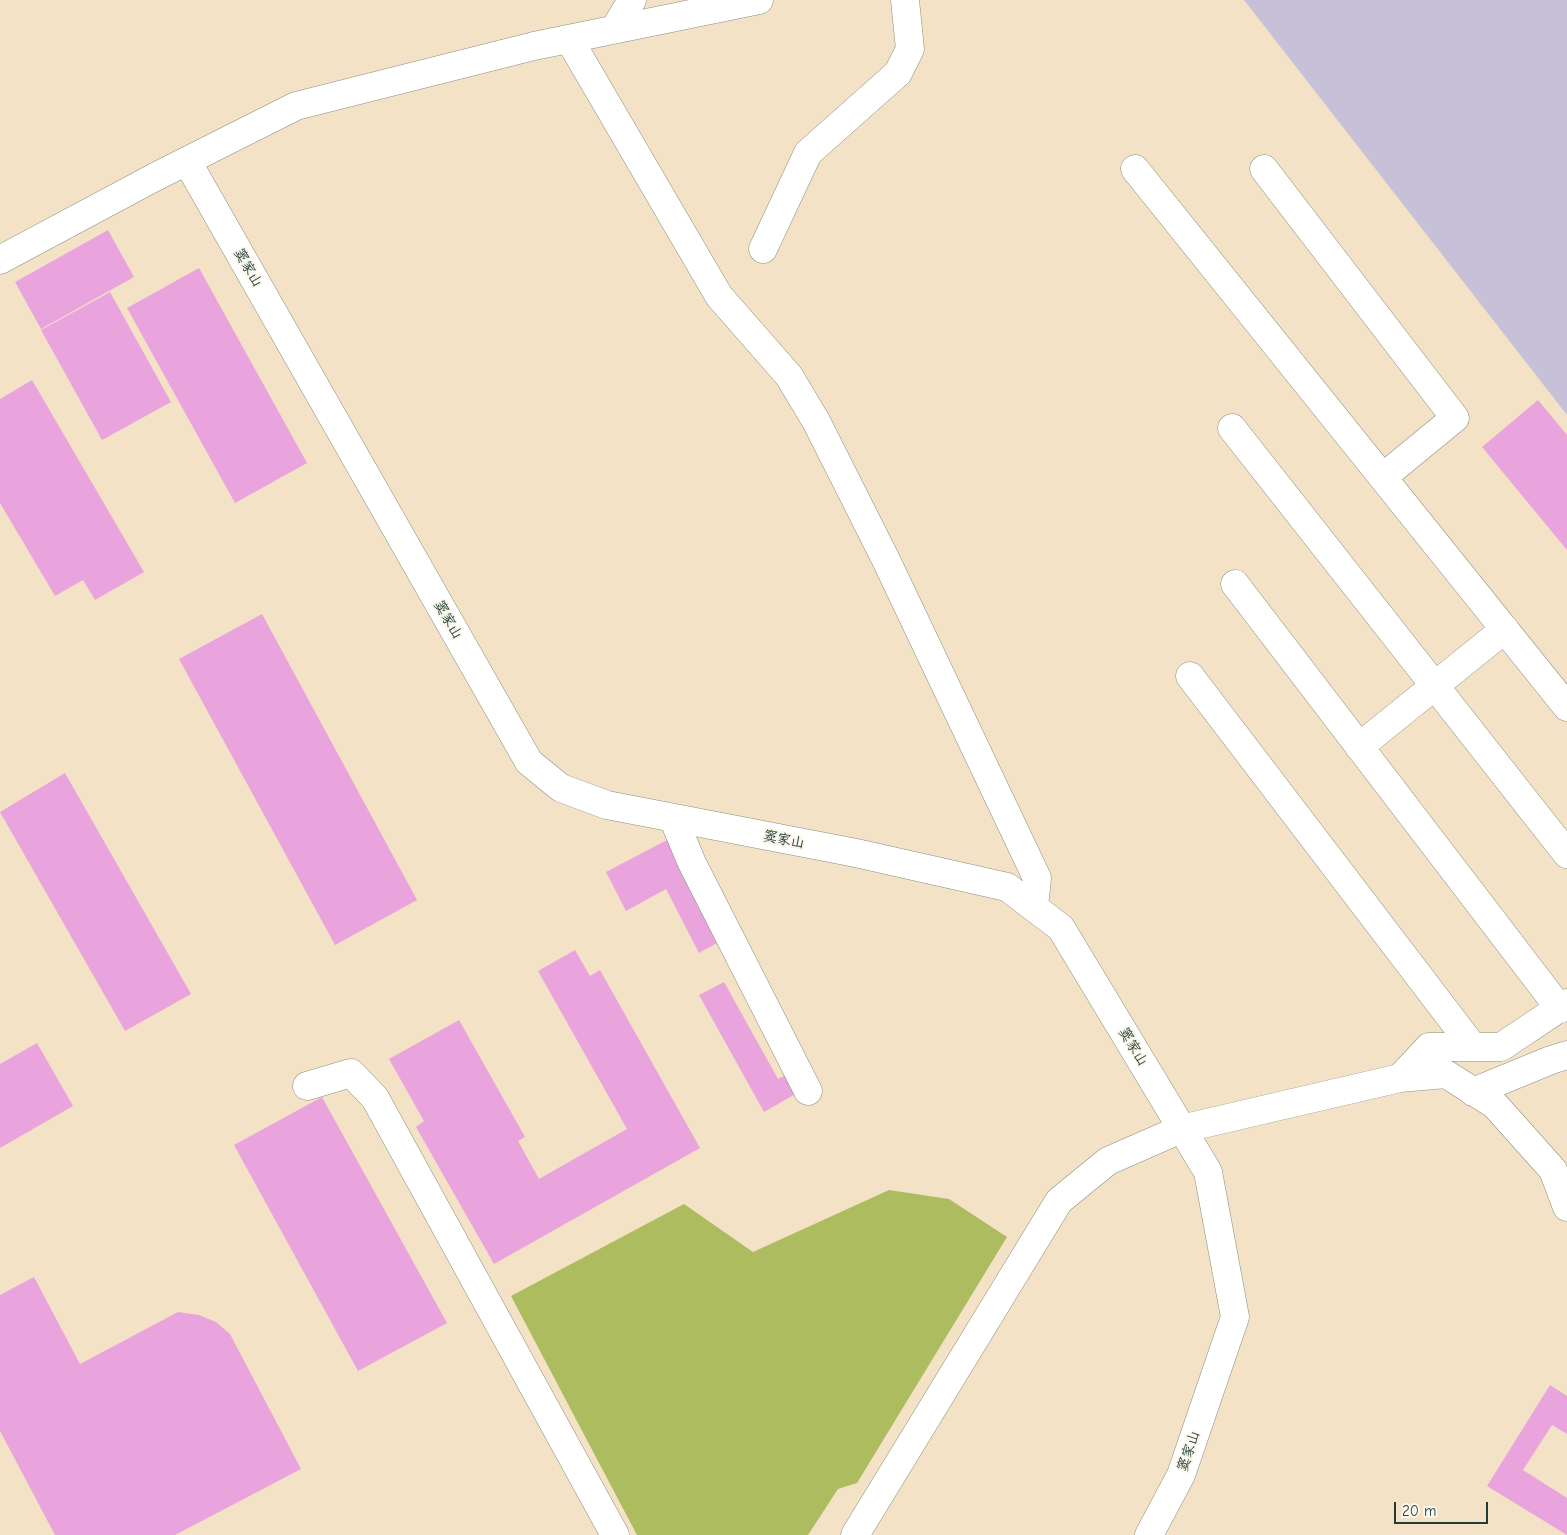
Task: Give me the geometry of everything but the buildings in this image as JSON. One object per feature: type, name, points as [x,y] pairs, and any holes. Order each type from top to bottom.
[{"type":"street","points":[[614,30],[632,0]]},
{"type":"street","points":[[0,260],[187,161],[296,106],[569,39],[759,0]]},
{"type":"street","points":[[763,249],[808,153],[898,73],[910,49],[905,0]]},
{"type":"street","points":[[569,39],[719,296],[789,376],[816,421],[886,560],[1037,878],[1034,907]]},
{"type":"street","name":"窦家山","points":[[187,161],[529,762],[561,788],[607,805],[856,853],[1008,887],[1061,928],[1208,1172],[1235,1317],[1181,1475],[1149,1535]]},
{"type":"street","points":[[1135,169],[1567,707]]},
{"type":"street","points":[[1264,169],[1455,418],[1383,477]]},
{"type":"street","points":[[1232,428],[1567,854]]},
{"type":"street","points":[[1235,584],[1358,747],[1564,1006],[1501,1047],[1429,1048],[1400,1078]]},
{"type":"street","points":[[1358,747],[1504,629]]},
{"type":"street","points":[[1190,676],[1473,1047]]},
{"type":"street","points":[[673,818],[692,863],[808,1090]]},
{"type":"street","points":[[1473,1092],[1551,1060],[1567,1056]]},
{"type":"street","points":[[307,1086],[351,1073],[375,1098],[615,1535]]},
{"type":"street","points":[[855,1535],[1059,1201],[1108,1161],[1181,1129],[1400,1078],[1446,1074],[1495,1105],[1553,1170],[1567,1206]]},
{"type":"shaded area","points":[[1244,0],[1567,0],[1567,415]]},
{"type":"green space","points":[[889,1190],[949,1199],[1007,1237],[857,1483],[838,1489],[808,1535],[637,1535],[511,1296],[684,1204],[753,1252]]}]
